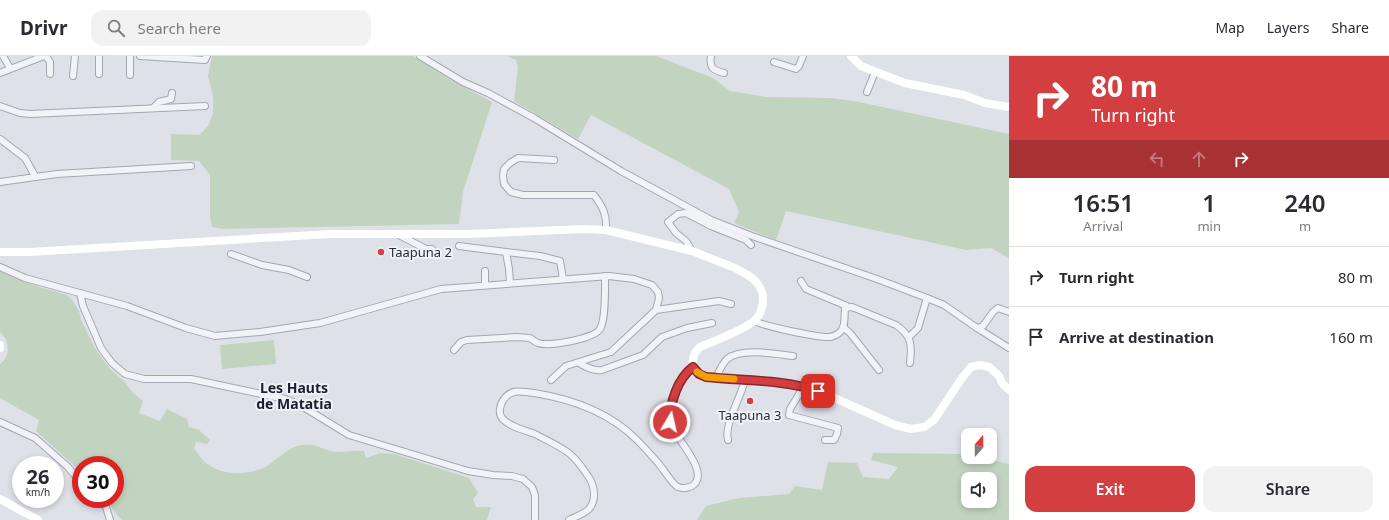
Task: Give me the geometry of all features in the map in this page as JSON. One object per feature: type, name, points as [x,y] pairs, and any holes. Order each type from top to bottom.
[{"type":"main road","points":[[851,56],[861,66],[905,83],[964,94],[985,103],[1009,107]]},
{"type":"main road","points":[[0,252],[30,252],[331,234],[467,234],[583,229],[606,230],[692,251],[735,268],[756,282],[762,292],[762,309],[755,321],[700,347],[693,356],[693,367],[695,371],[702,376],[787,383],[804,386],[895,425],[912,429],[924,427],[934,420],[971,367],[980,365],[989,367],[999,376],[1002,383],[1009,390]]},
{"type":"main road","points":[[0,499],[38,520]]},
{"type":"street","points":[[3,56],[10,68]]},
{"type":"street","points":[[0,73],[45,56],[50,62],[50,74]]},
{"type":"street","points":[[73,76],[75,56]]},
{"type":"street","points":[[99,56],[99,74]]},
{"type":"street","points":[[130,56],[130,75]]},
{"type":"street","points":[[140,56],[176,57],[205,60],[207,56]]},
{"type":"street","points":[[420,56],[463,82],[528,115],[615,167],[711,220],[752,236],[863,274],[944,305],[1009,348]]},
{"type":"street","points":[[711,56],[710,64],[713,68],[724,73]]},
{"type":"street","points":[[774,62],[796,69],[799,66],[803,56]]},
{"type":"street","points":[[867,92],[875,72]]},
{"type":"street","points":[[153,108],[159,102],[171,100],[172,93]]},
{"type":"street","points":[[0,106],[20,113],[30,114],[205,106]]},
{"type":"street","points":[[0,139],[25,158],[35,176]]},
{"type":"street","points":[[554,160],[518,158],[504,169],[502,176],[504,184],[511,192],[523,195],[594,195],[605,214],[606,230]]},
{"type":"street","points":[[0,182],[35,176],[191,166]]},
{"type":"street","points":[[692,251],[686,241],[676,233],[668,222],[678,214],[686,213],[711,226],[746,240],[750,244],[752,236]]},
{"type":"street","points":[[397,234],[426,249],[432,249]]},
{"type":"street","points":[[459,246],[540,256],[560,261],[563,279]]},
{"type":"street","points":[[506,252],[510,283]]},
{"type":"street","points":[[230,254],[262,265],[289,270],[307,277]]},
{"type":"street","points":[[0,267],[24,278],[127,306],[193,331],[220,336],[320,323],[437,290],[605,276],[633,279],[652,285],[658,292],[656,310]]},
{"type":"street","points":[[485,271],[485,285]]},
{"type":"street","points":[[454,350],[462,342],[476,339],[517,337],[530,338],[533,341],[542,344],[584,339],[600,329],[603,312],[605,276]]},
{"type":"street","points":[[801,281],[806,289],[896,325],[902,329],[909,337],[912,352],[910,363]]},
{"type":"street","points":[[80,293],[82,302],[101,348],[112,364],[125,374],[144,378],[191,379],[282,398],[300,405],[349,435],[468,471],[512,476],[523,479],[532,487],[536,495],[535,520]]},
{"type":"street","points":[[909,337],[918,328],[927,298]]},
{"type":"street","points":[[551,380],[566,366],[611,352],[656,310],[719,301],[732,304]]},
{"type":"street","points":[[755,321],[769,326],[826,337],[836,335],[841,331],[843,327],[845,308],[847,306]]},
{"type":"street","points":[[977,328],[983,326],[993,312],[998,308],[1009,312]]},
{"type":"street","points":[[579,363],[586,367],[602,370],[643,355],[662,337],[687,328],[712,323]]},
{"type":"street","points":[[843,327],[850,333],[879,370]]},
{"type":"street","points":[[716,378],[722,365],[732,356],[760,352],[793,356]]},
{"type":"street","points":[[569,520],[589,509],[594,496],[594,487],[591,480],[569,453],[501,417],[501,402],[505,397],[510,393],[519,390],[571,401],[590,409],[618,425],[636,439],[659,464],[676,486],[688,488],[694,485],[699,473],[694,460],[673,429],[670,422],[670,416],[675,393],[686,372],[693,367]]},
{"type":"street","points":[[728,440],[727,435],[729,423],[745,380]]},
{"type":"street","points":[[804,386],[790,409],[789,415],[838,428],[834,440],[825,440]]},
{"type":"street","points":[[0,422],[35,438],[72,472]]},
{"type":"street","points":[[106,508],[110,520]]},
{"type":"green space","points":[[212,56],[413,56],[451,80],[492,102],[463,192],[459,224],[224,229],[212,227],[210,217],[210,175],[199,161],[171,160],[171,134],[199,135],[208,126],[213,114],[213,96],[208,76]]},
{"type":"green space","points":[[507,56],[656,56],[713,78],[730,91],[767,97],[831,98],[854,101],[1009,134],[1009,258],[991,248],[966,250],[786,211],[776,240],[734,223],[739,212],[729,189],[591,115],[578,139],[514,101],[518,67],[516,60]]},
{"type":"green space","points":[[0,271],[39,287],[67,295],[79,311],[81,320],[96,350],[110,369],[143,401],[139,413],[160,421],[167,409],[187,419],[189,427],[199,430],[210,440],[207,444],[196,442],[194,449],[204,461],[212,467],[236,473],[252,472],[267,466],[296,446],[307,444],[336,452],[364,451],[366,458],[380,453],[394,454],[469,478],[478,493],[473,499],[476,507],[491,507],[487,520],[122,520],[112,508],[124,508],[124,456],[72,456],[72,464],[36,431],[39,420],[0,398],[0,364],[6,357],[8,348],[6,340],[0,332]]},
{"type":"green space","points":[[274,340],[276,364],[222,369],[220,345]]},
{"type":"green space","points":[[873,453],[961,454],[961,464],[997,464],[997,461],[1009,464],[1009,520],[697,520],[706,506],[739,498],[789,494],[795,486],[822,490],[828,462],[857,463],[863,477],[889,479],[898,467],[871,460]]},
{"type":"slow traffic","points":[[697,372],[706,377],[734,379]]},
{"type":"place","name":"Taapuna 2","points":[[381,252]]},
{"type":"place","name":"Taapuna 3","points":[[750,401]]},
{"type":"district","name":"Les Hauts de Matatia","points":[[294,396]]},
{"type":"route","points":[[670,422],[675,393],[686,372],[693,367],[695,371],[706,377],[787,383],[802,385],[818,391]]}]
